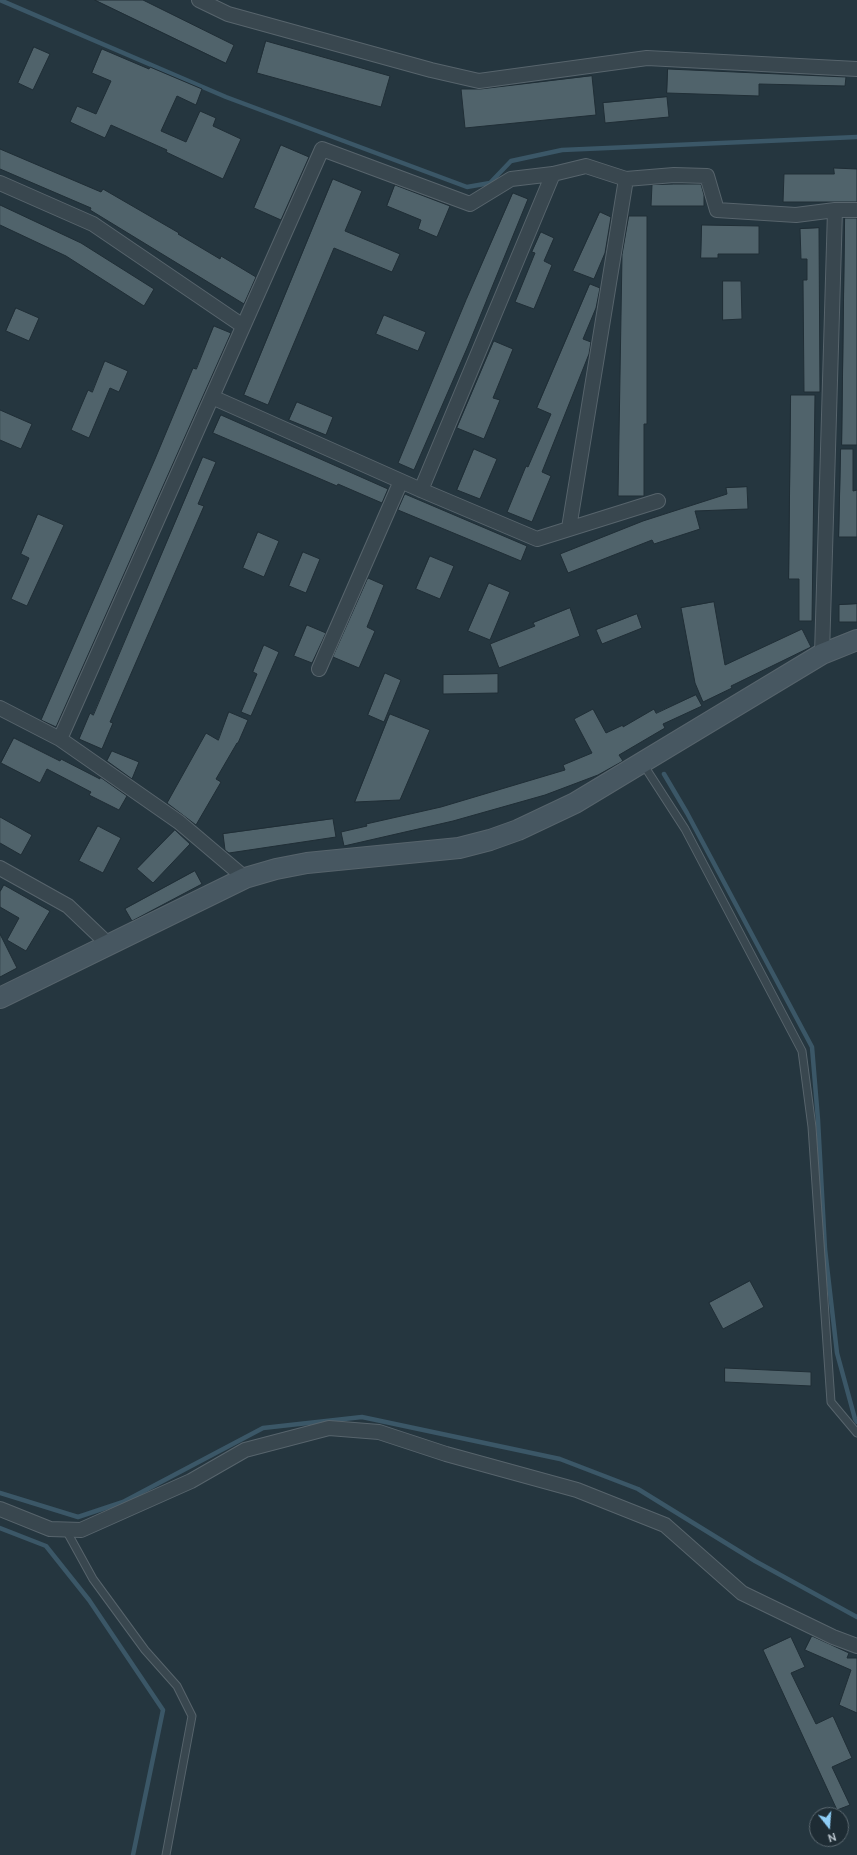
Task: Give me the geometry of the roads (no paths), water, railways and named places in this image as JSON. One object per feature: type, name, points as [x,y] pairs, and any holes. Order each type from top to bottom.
[{"type":"street","points":[[199,0],[228,14],[431,70],[479,80],[647,58],[857,69]]},
{"type":"street","points":[[60,739],[322,148],[470,204],[511,179],[553,174],[586,166],[626,179],[674,175],[707,176],[717,210],[796,215],[835,210],[857,210]]},
{"type":"street","points":[[421,490],[553,174]]},
{"type":"street","points":[[569,528],[626,179]]},
{"type":"street","points":[[0,184],[92,224],[243,326]]},
{"type":"street","points":[[822,654],[835,210]]},
{"type":"street","points":[[212,397],[421,490],[537,539],[658,501]]},
{"type":"street","points":[[319,669],[401,481]]},
{"type":"street","points":[[0,998],[245,878],[276,869],[307,863],[459,848],[490,840],[546,818],[575,804],[643,764],[822,654],[857,640]]},
{"type":"street","points":[[0,708],[60,739],[179,822],[245,878]]},
{"type":"street","points":[[0,868],[68,906],[109,945]]},
{"type":"street","points":[[0,1509],[50,1529],[82,1530],[191,1481],[245,1450],[329,1428],[379,1432],[446,1454],[576,1490],[666,1525],[742,1593],[834,1637],[857,1646]]},
{"type":"lane","points":[[643,764],[685,829],[802,1051],[812,1127],[831,1402],[857,1434]]},
{"type":"lane","points":[[66,1530],[93,1579],[146,1650],[177,1686],[192,1716],[166,1855]]},
{"type":"waterway","points":[[0,0],[226,97],[467,187],[490,183],[511,161],[562,150],[857,137]]},
{"type":"waterway","points":[[664,774],[687,813],[812,1047],[818,1120],[825,1249],[837,1353],[857,1422]]},
{"type":"waterway","points":[[0,1493],[78,1517],[123,1502],[263,1428],[362,1417],[560,1459],[638,1489],[755,1561],[857,1617]]},
{"type":"waterway","points":[[0,1528],[46,1546],[89,1600],[163,1710],[133,1855]]}]
